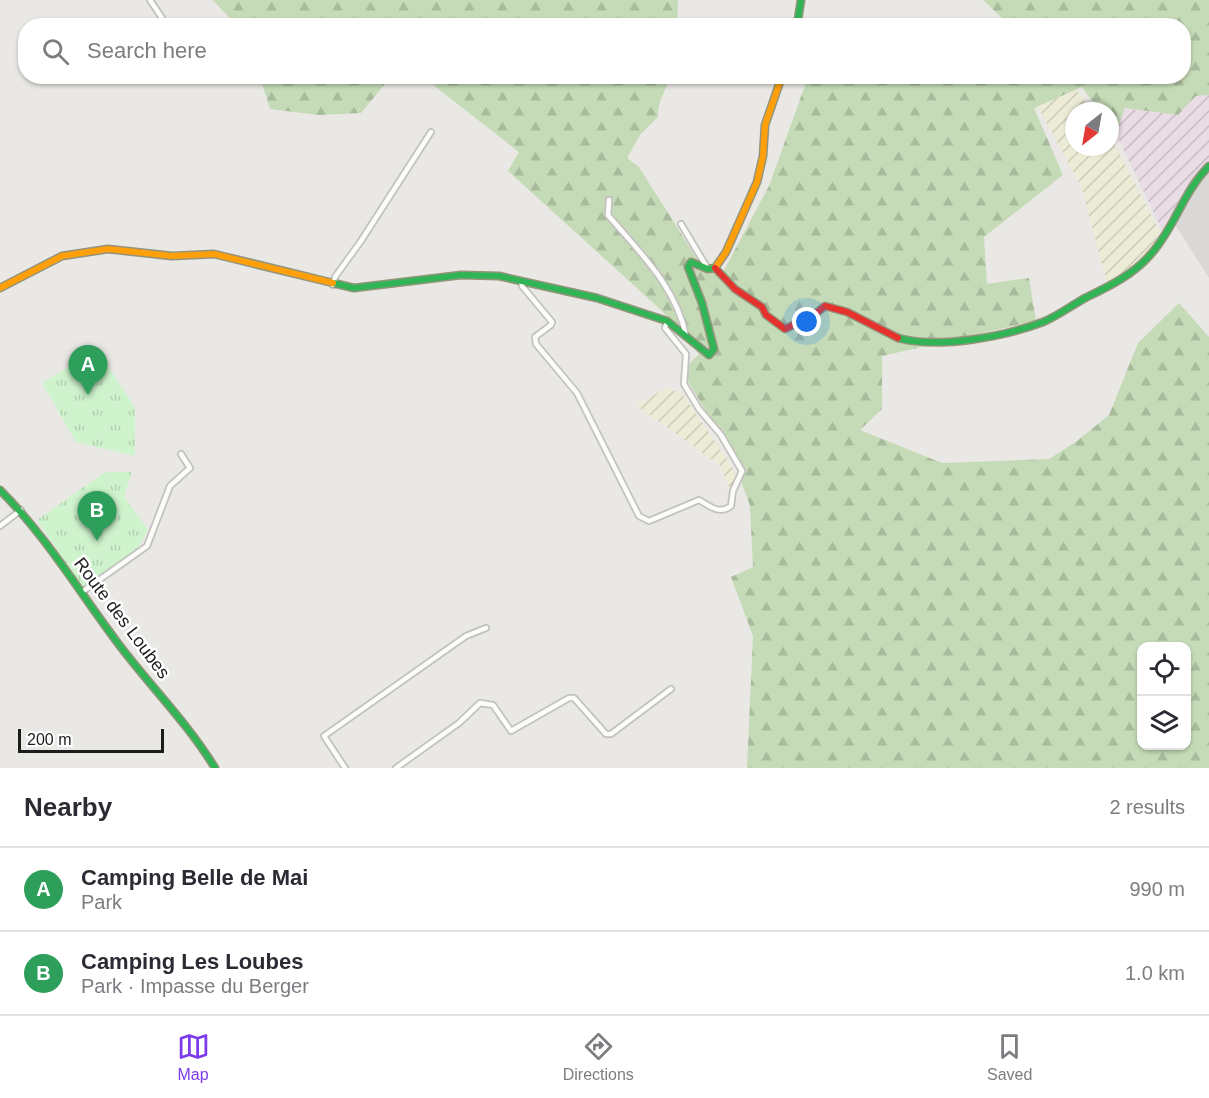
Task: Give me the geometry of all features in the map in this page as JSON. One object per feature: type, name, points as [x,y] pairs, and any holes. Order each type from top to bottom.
[{"type":"street","points":[[150,0],[162,18]]},
{"type":"street","points":[[798,18],[801,0]]},
{"type":"street","points":[[712,268],[726,252],[757,182],[763,156],[765,125],[779,84]]},
{"type":"street","points":[[333,285],[335,277],[361,241],[431,132]]},
{"type":"street","points":[[681,224],[712,268],[735,289],[762,307],[766,315],[785,329],[814,315],[825,306],[846,311],[888,335],[909,341],[943,342],[1041,323],[1115,283],[1137,267],[1161,241],[1182,197],[1194,178],[1209,166]]},
{"type":"street","points":[[609,200],[608,215],[639,249],[672,296],[682,317],[686,336]]},
{"type":"street","points":[[0,288],[62,256],[108,249],[172,256],[214,254],[333,285],[371,288],[461,275],[499,276],[597,298],[667,321],[707,354],[713,351],[702,303],[688,271],[692,262],[712,268]]},
{"type":"street","points":[[521,281],[522,286],[552,322],[552,325],[535,337],[536,344],[577,393],[639,516],[644,521],[699,500],[720,512],[725,511],[731,506],[733,490],[742,471],[721,435],[699,409],[684,384],[686,354],[665,328],[667,321]]},
{"type":"street","points":[[82,592],[147,546],[170,486],[190,468],[181,454]]},
{"type":"street","name":"Route des Loubes","points":[[0,490],[46,539],[123,650],[188,726],[215,768]]},
{"type":"street","points":[[0,526],[21,510]]},
{"type":"street","points":[[345,768],[324,736],[466,636],[486,628]]},
{"type":"street","points":[[396,768],[452,729],[480,703],[493,705],[511,731],[569,698],[574,698],[606,735],[611,734],[671,689]]},
{"type":"shaded area","points":[[1209,95],[1209,164],[1192,176],[1162,230],[1119,140],[1119,125],[1125,108],[1178,115],[1196,96]]},
{"type":"shaded area","points":[[1209,164],[1209,278],[1169,215],[1192,176]]},
{"type":"green space","points":[[213,0],[678,0],[677,18],[230,18]]},
{"type":"green space","points":[[983,0],[1209,0],[1209,95],[1196,96],[1178,115],[1125,108],[1119,125],[1119,102],[1093,102],[1082,87],[1034,108],[1063,175],[984,237],[987,284],[1029,278],[1036,321],[882,356],[882,409],[860,430],[942,463],[1049,459],[1077,441],[1109,415],[1138,343],[1179,303],[1209,337],[1209,768],[747,768],[753,636],[731,577],[753,567],[750,506],[732,456],[682,371],[699,354],[661,310],[508,171],[519,152],[432,84],[667,84],[660,101],[658,117],[640,135],[627,158],[639,167],[704,270],[722,274],[769,186],[805,84],[1191,84],[1191,18],[1002,18]]},
{"type":"green space","points":[[262,84],[385,84],[361,113],[319,115],[270,109]]},
{"type":"green space","points":[[1075,89],[1086,102],[1065,102],[1065,156],[1119,156],[1119,153],[1160,232],[1151,249],[1129,269],[1107,282],[1081,186],[1038,106]]},
{"type":"green space","points":[[97,350],[135,407],[135,456],[76,442],[42,383]]},
{"type":"green space","points":[[668,387],[684,396],[733,468],[736,481],[730,489],[720,465],[636,405]]},
{"type":"green space","points":[[105,472],[132,472],[124,496],[148,530],[136,552],[83,589],[37,520]]},
{"type":"traffic: fast","points":[[798,18],[801,0]]},
{"type":"traffic: fast","points":[[898,338],[932,342],[971,340],[1009,332],[1054,317],[1137,268],[1167,233],[1192,187],[1209,166]]},
{"type":"traffic: fast","points":[[333,283],[354,288],[461,275],[499,276],[597,298],[667,321],[709,355],[714,349],[702,303],[688,267],[691,262],[708,269],[715,268]]},
{"type":"traffic: fast","points":[[0,490],[47,545],[129,658],[180,719],[215,768]]},
{"type":"traffic: slow","points":[[715,268],[726,252],[757,182],[763,156],[765,125],[779,84]]},
{"type":"traffic: slow","points":[[0,288],[62,256],[108,249],[172,256],[214,254],[333,283]]},
{"type":"traffic: jam","points":[[715,268],[735,289],[762,307],[766,315],[785,329],[814,315],[825,306],[847,312],[898,338]]},
{"type":"place","name":"Camping Belle de Mai","points":[[88,395]]},
{"type":"place","name":"Camping Les Loubes","points":[[97,541]]}]
